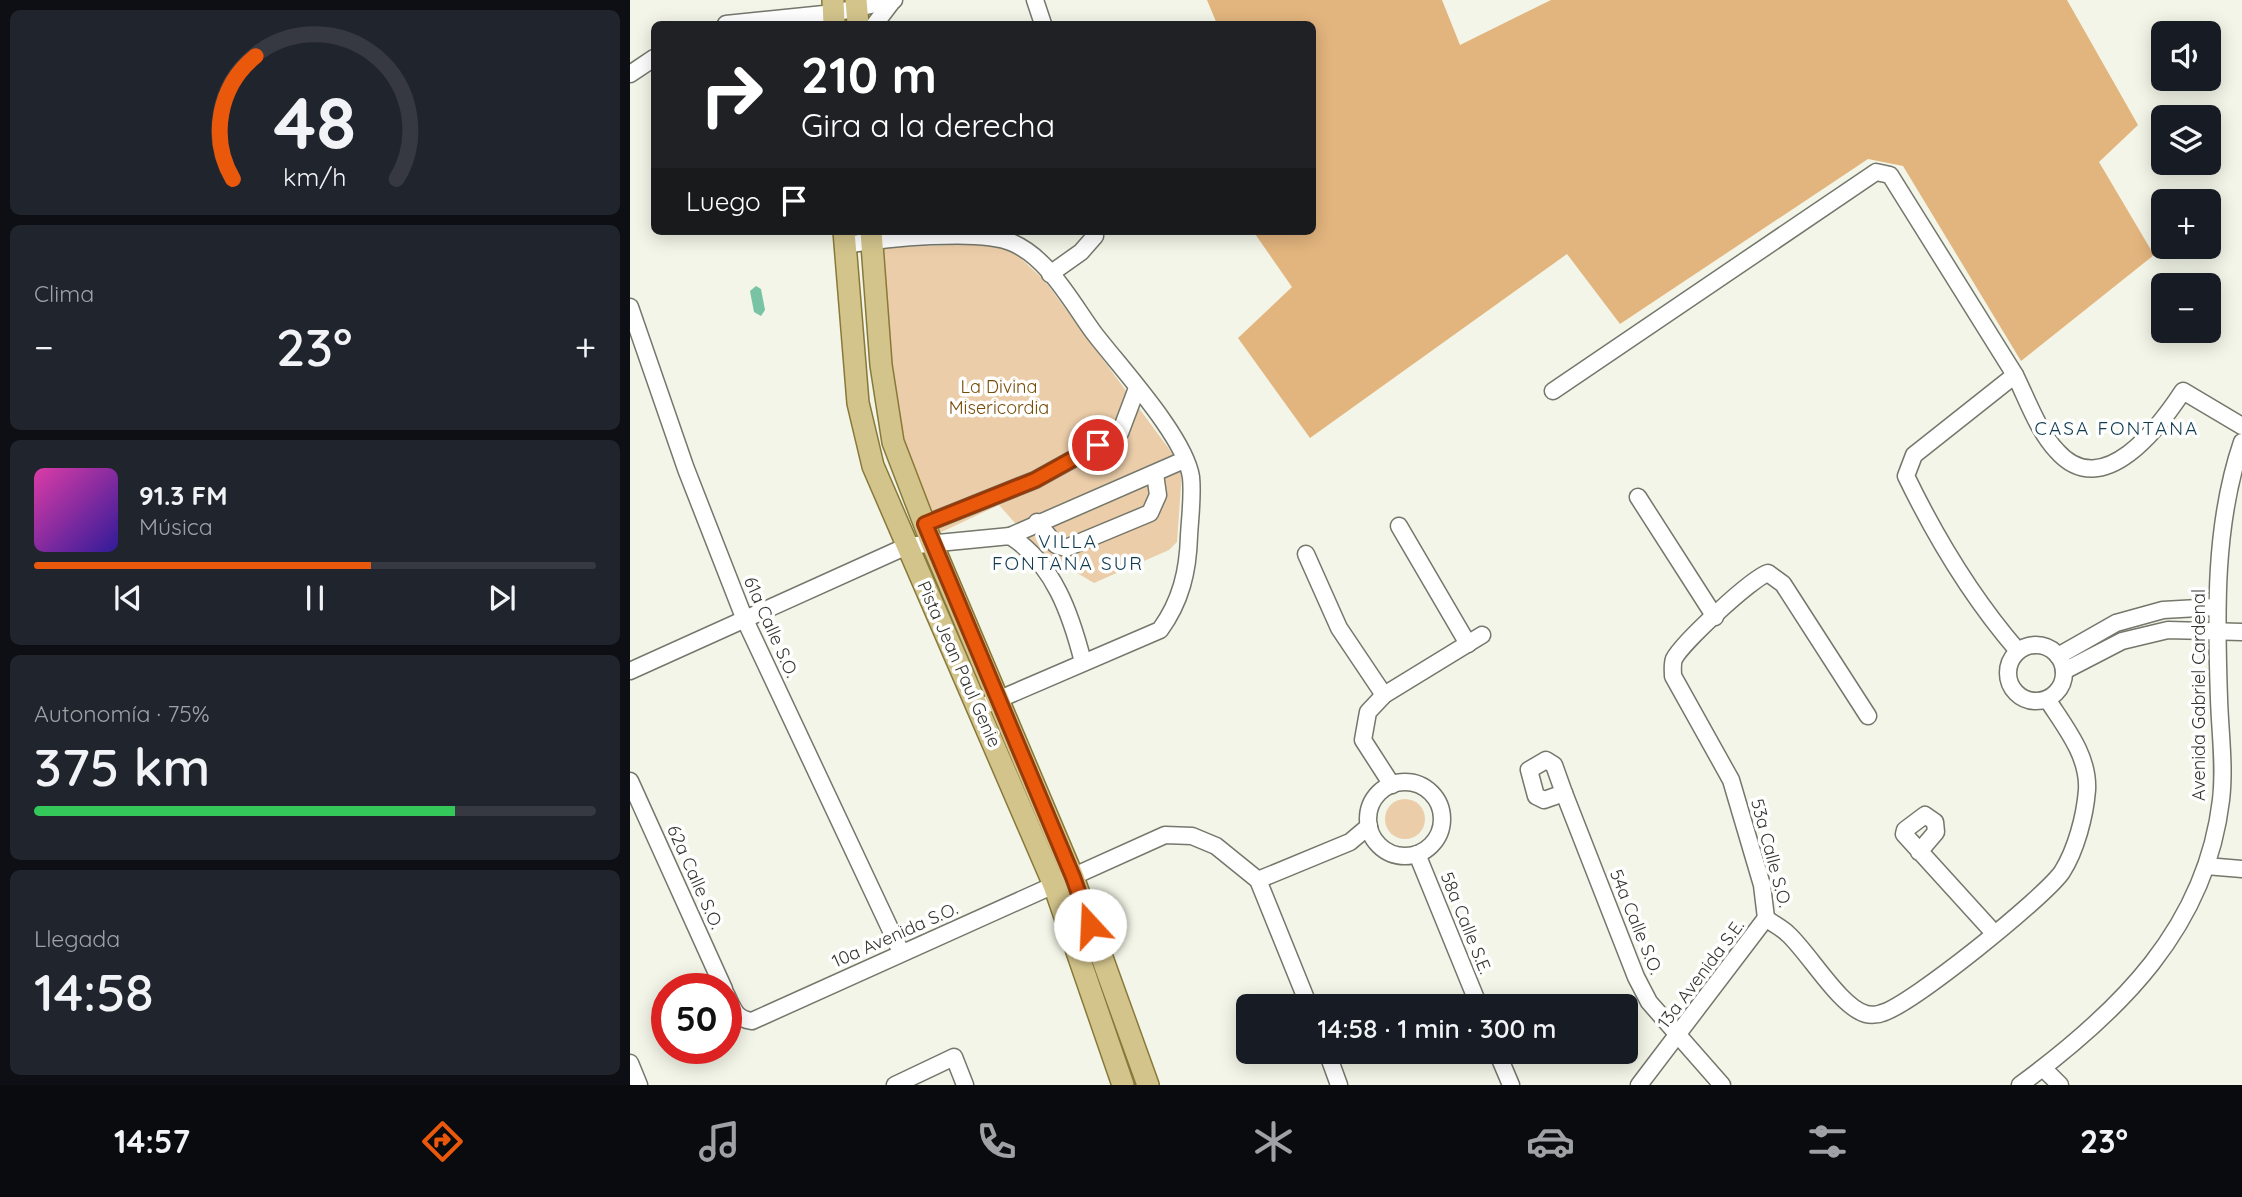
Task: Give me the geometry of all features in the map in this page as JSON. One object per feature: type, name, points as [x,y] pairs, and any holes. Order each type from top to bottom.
[{"type":"main road","name":"Pista Jean Paul Genie","points":[[871,236],[881,365],[893,442],[928,532],[988,704]]},
{"type":"main road","name":"Pista Jean Paul Genie","points":[[844,238],[858,403],[873,467],[907,545],[988,704],[1148,1085]]},
{"type":"main road","name":"Pista Jean Paul Genie","points":[[1064,881],[1123,1085]]},
{"type":"street","points":[[804,0],[830,13]]},
{"type":"street","points":[[1035,0],[1042,21]]},
{"type":"street","points":[[754,21],[857,11],[892,1]]},
{"type":"street","points":[[878,21],[892,1]]},
{"type":"street","points":[[630,74],[651,60]]},
{"type":"street","points":[[1553,391],[1876,172],[1890,175],[2015,375],[2058,453],[2087,468],[2116,464],[2148,439],[2183,390],[2242,426]]},
{"type":"street","points":[[1050,274],[1081,252],[1095,235]]},
{"type":"street","points":[[844,238],[1000,238],[1033,256],[1050,274],[1180,448],[1191,477],[1189,562],[1177,607],[1160,630],[988,704]]},
{"type":"street","name":"61a Calle S.O.","points":[[630,307],[686,469],[745,620],[901,952]]},
{"type":"street","points":[[2015,375],[1914,455],[1906,476],[1925,517],[1987,613],[2018,651]]},
{"type":"street","points":[[630,671],[907,545],[1120,433],[1137,388]]},
{"type":"street","name":"Avenida Gabriel Cardenal","points":[[2020,1085],[2110,1012],[2157,961],[2182,920],[2206,866],[2221,799],[2216,607],[2230,487],[2242,442]]},
{"type":"street","points":[[1010,536],[1184,460]]},
{"type":"street","points":[[1037,522],[1056,545],[1066,548],[1150,513],[1158,495],[1155,474]]},
{"type":"street","points":[[1638,497],[1715,617],[1759,576],[1768,573],[1783,584],[1868,716]]},
{"type":"street","points":[[1392,785],[1363,740],[1368,712],[1384,695],[1475,639],[1399,526]]},
{"type":"street","points":[[928,532],[1010,536],[1023,543],[1060,590],[1071,616],[1083,662]]},
{"type":"street","points":[[1306,554],[1339,628],[1384,695]]},
{"type":"street","points":[[2061,664],[2116,623],[2163,610],[2216,607]]},
{"type":"street","name":"53a Calle S.O.","points":[[1715,617],[1674,660],[1672,676],[1731,780],[1762,885],[1766,918],[1788,934],[1851,1005],[1865,1014],[1881,1014],[1898,1005],[1994,933]]},
{"type":"street","points":[[2061,664],[2122,641],[2168,631],[2242,632]]},
{"type":"street","points":[[2039,645],[2061,664],[2061,685],[2047,699],[2034,701],[2017,694],[2011,686],[2008,669],[2018,651],[2039,645]]},
{"type":"street","points":[[1919,852],[1994,933],[2036,899],[2062,872],[2078,830],[2087,792],[2086,772],[2080,751],[2047,699]]},
{"type":"street","name":"62a Calle S.O.","points":[[630,781],[717,973]]},
{"type":"street","points":[[1392,785],[1418,785],[1429,791],[1441,813],[1437,838],[1418,854],[1392,854],[1381,848],[1369,826],[1373,801],[1392,785]]},
{"type":"street","name":"54a Calle S.O.","points":[[1564,793],[1636,977],[1650,1002],[1722,1085]]},
{"type":"street","points":[[1305,994],[1258,880],[1350,842],[1369,826]]},
{"type":"street","name":"10a Avenida S.O.","points":[[742,1020],[752,1021],[1165,835],[1192,836],[1216,846],[1258,880]]},
{"type":"street","name":"58a Calle S.E.","points":[[1418,854],[1474,994]]},
{"type":"street","points":[[2206,866],[2242,869]]},
{"type":"street","name":"13a Avenida S.E.","points":[[1639,1085],[1766,918]]},
{"type":"street","points":[[895,1085],[954,1057],[965,1085]]},
{"type":"street","points":[[630,1063],[639,1085]]},
{"type":"street","points":[[1331,1064],[1339,1085]]},
{"type":"street","points":[[1502,1064],[1511,1085]]},
{"type":"street","points":[[2043,1068],[2060,1085]]},
{"type":"green space","name":"La Divina Misericordia","points":[[997,243],[1012,250],[1045,281],[1172,453],[1182,472],[1177,542],[1169,550],[1094,583],[1040,551],[999,505],[935,535],[897,442],[878,248]]},
{"type":"green space","points":[[1405,799],[1413,800],[1419,805],[1424,811],[1424,827],[1419,833],[1413,838],[1405,839],[1397,838],[1391,833],[1386,827],[1385,819],[1386,811],[1391,805],[1397,800]]},
{"type":"shaded area","points":[[1207,0],[1442,0],[1460,45],[1551,0],[2067,0],[2138,125],[2099,162],[2151,250],[2151,257],[2021,361],[1903,166],[1868,159],[1620,324],[1567,254],[1310,438],[1238,338],[1292,287],[1256,235],[1316,235],[1316,21],[1216,21]]},
{"type":"shaded area","points":[[756,286],[761,289],[765,310],[761,316],[754,312],[750,291]]},
{"type":"district","name":"CASA FONTANA","points":[[2117,428]]},
{"type":"district","name":"VILLA FONTANA SUR","points":[[1068,552]]},
{"type":"route","points":[[1090,925],[1073,877],[925,524],[1035,480],[1098,445]]}]
